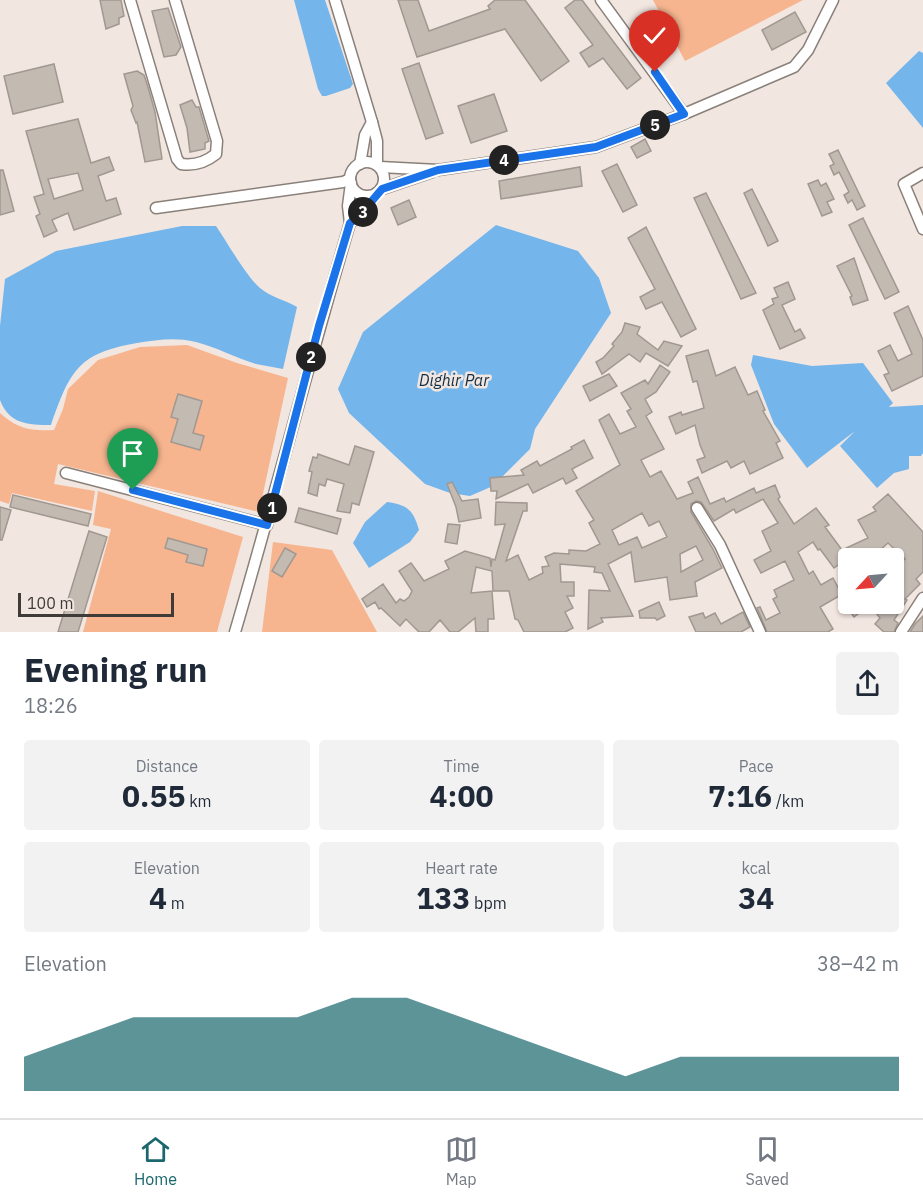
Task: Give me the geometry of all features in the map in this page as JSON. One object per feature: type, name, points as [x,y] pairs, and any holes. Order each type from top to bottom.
[{"type":"street","points":[[130,0],[177,159],[181,164],[188,165],[208,160],[216,153],[217,141],[175,0]]},
{"type":"street","points":[[335,0],[372,122],[377,141],[378,166],[384,177],[379,191],[360,215],[350,223]]},
{"type":"street","points":[[602,0],[684,114]]},
{"type":"street","points":[[350,181],[353,189],[364,196],[438,170],[596,147],[684,114],[794,67],[808,50],[833,0]]},
{"type":"street","points":[[360,164],[365,135],[372,122]]},
{"type":"street","points":[[235,632],[267,525],[319,326],[350,223],[348,206],[352,171],[360,164],[369,162],[378,166],[438,170]]},
{"type":"street","points":[[923,172],[904,184],[923,229]]},
{"type":"street","points":[[156,208],[350,181]]},
{"type":"street","points":[[66,473],[267,525]]},
{"type":"street","points":[[697,508],[720,545],[760,632]]},
{"type":"street","points":[[901,632],[923,598]]},
{"type":"shaded area","points":[[653,0],[803,0],[685,61]]},
{"type":"shaded area","points":[[187,345],[288,378],[259,512],[58,464],[54,484],[95,491],[92,511],[12,493],[9,504],[0,501],[0,413],[13,423],[25,428],[54,430],[68,389],[98,360],[140,347]]},
{"type":"shaded area","points":[[98,491],[243,537],[217,632],[83,632],[111,529],[93,525]]},
{"type":"shaded area","points":[[273,542],[332,550],[377,632],[262,632]]},
{"type":"water","points":[[294,0],[325,0],[353,84],[350,88],[322,96],[318,89]]},
{"type":"water","points":[[919,51],[923,53],[923,128],[886,83]]},
{"type":"water","name":"Dighir Par","points":[[496,225],[578,251],[599,278],[611,313],[535,429],[530,449],[493,486],[470,496],[450,493],[425,484],[349,413],[338,389],[363,332]]},
{"type":"water","points":[[182,226],[216,226],[260,288],[297,307],[283,369],[256,364],[188,340],[137,343],[101,352],[79,367],[64,391],[51,425],[20,422],[9,414],[0,400],[0,326],[5,279],[56,251]]},
{"type":"water","points":[[753,355],[812,366],[863,363],[893,403],[889,407],[923,405],[923,453],[921,456],[909,456],[909,469],[894,473],[877,488],[840,446],[855,431],[807,468],[774,424],[751,365]]},
{"type":"water","points":[[387,502],[409,510],[419,530],[410,542],[369,568],[353,543],[365,522]]},
{"type":"building","points":[[100,0],[121,0],[124,16],[119,18],[119,24],[106,29]]},
{"type":"building","points":[[398,0],[418,0],[429,31],[490,9],[488,6],[495,0],[525,0],[569,61],[541,81],[505,29],[417,57]]},
{"type":"building","points":[[575,0],[582,0],[641,78],[627,89],[603,58],[589,67],[580,53],[593,45],[565,8]]},
{"type":"building","points":[[168,8],[181,47],[176,55],[164,57],[152,11]]},
{"type":"building","points":[[795,12],[806,32],[772,50],[762,30]]},
{"type":"building","points":[[419,63],[443,133],[426,139],[402,69]]},
{"type":"building","points":[[54,64],[63,102],[13,114],[4,76]]},
{"type":"building","points":[[137,71],[144,75],[148,87],[155,112],[162,159],[145,162],[124,74]]},
{"type":"building","points":[[494,94],[507,131],[471,143],[458,106]]},
{"type":"building","points":[[192,100],[196,107],[199,107],[209,141],[205,143],[205,149],[190,152],[187,128],[180,105]]},
{"type":"building","points":[[78,119],[91,163],[109,157],[114,170],[98,176],[106,201],[116,198],[121,214],[74,230],[68,213],[52,220],[57,231],[44,237],[36,216],[40,214],[34,197],[44,194],[26,131]],"holes":[[[78,173],[83,190],[54,199],[48,179]]]},
{"type":"building","points":[[645,139],[651,151],[637,158],[631,147]]},
{"type":"building","points":[[838,150],[865,206],[857,210],[852,200],[848,203],[844,195],[849,192],[839,172],[834,175],[830,166],[834,164],[829,154]]},
{"type":"building","points":[[617,164],[637,205],[623,212],[602,171]]},
{"type":"building","points":[[580,167],[582,186],[501,199],[499,181]]},
{"type":"building","points":[[0,170],[3,170],[14,211],[0,215]]},
{"type":"building","points":[[818,180],[821,186],[826,183],[834,199],[827,202],[832,212],[822,216],[808,184]]},
{"type":"building","points":[[752,189],[778,241],[768,246],[744,193]]},
{"type":"building","points":[[706,193],[756,293],[741,299],[694,198]]},
{"type":"building","points":[[409,200],[416,217],[398,225],[391,208]]},
{"type":"building","points":[[863,218],[899,292],[885,299],[849,225]]},
{"type":"building","points":[[646,227],[696,329],[681,337],[662,302],[646,309],[640,297],[655,289],[628,238]]},
{"type":"building","points":[[854,258],[868,300],[853,305],[850,297],[852,296],[837,266]]},
{"type":"building","points":[[788,282],[795,299],[782,305],[795,332],[800,329],[805,338],[780,349],[763,310],[774,304],[772,299],[778,297],[774,288]]},
{"type":"building","points":[[908,306],[923,340],[923,376],[892,391],[884,375],[889,373],[878,351],[890,345],[898,361],[912,354],[894,313]]},
{"type":"building","points":[[625,323],[640,327],[637,334],[658,350],[664,341],[682,346],[668,366],[646,353],[640,362],[629,354],[602,374],[596,362],[614,346],[612,344],[622,332]]},
{"type":"building","points":[[708,350],[716,376],[735,367],[748,395],[757,391],[765,410],[763,411],[780,441],[776,443],[783,458],[750,474],[744,461],[731,468],[727,461],[702,473],[697,460],[705,457],[695,425],[676,434],[669,417],[681,412],[682,415],[704,408],[697,381],[693,382],[686,356]]},
{"type":"building","points":[[660,365],[670,372],[656,392],[645,399],[652,412],[646,416],[664,449],[641,460],[650,477],[661,471],[677,499],[693,493],[688,482],[698,477],[710,504],[724,498],[726,502],[754,488],[756,493],[775,485],[780,497],[778,499],[794,524],[816,508],[829,525],[825,527],[841,548],[838,548],[838,565],[834,568],[813,542],[798,552],[809,574],[813,571],[821,585],[833,578],[838,587],[838,597],[820,607],[833,629],[828,632],[767,632],[757,608],[760,607],[766,620],[780,613],[773,599],[777,597],[774,590],[794,580],[785,561],[761,573],[754,560],[771,551],[762,531],[778,523],[763,499],[736,513],[734,509],[714,521],[701,502],[696,501],[691,504],[691,512],[722,568],[695,582],[697,596],[670,600],[667,577],[635,582],[631,552],[608,564],[633,616],[601,618],[603,622],[588,629],[589,590],[610,591],[602,573],[594,572],[595,567],[560,564],[561,582],[574,582],[574,596],[567,596],[573,608],[565,612],[573,628],[565,632],[524,632],[518,620],[515,619],[509,591],[493,591],[492,571],[476,567],[471,593],[492,591],[494,619],[488,619],[488,632],[476,632],[475,618],[458,632],[450,632],[440,620],[429,632],[419,632],[406,619],[400,626],[381,608],[379,609],[375,602],[367,607],[362,599],[383,584],[396,603],[400,599],[404,601],[409,597],[412,591],[399,571],[411,563],[424,581],[449,569],[445,561],[465,551],[490,558],[491,567],[505,524],[495,525],[496,502],[527,503],[527,511],[523,511],[506,561],[518,555],[529,580],[543,573],[542,567],[549,566],[545,557],[554,553],[569,554],[569,550],[586,551],[600,544],[589,523],[594,520],[576,491],[620,465],[599,420],[609,414],[620,434],[636,427],[627,411],[631,409],[621,393],[645,380],[648,384]],"holes":[[[642,513],[649,526],[659,521],[667,537],[642,548],[637,537],[619,545],[612,530]],[[696,546],[703,560],[681,572],[680,554]]]},
{"type":"building","points":[[609,374],[617,386],[590,401],[583,386]]},
{"type":"building","points":[[178,394],[202,401],[193,433],[204,436],[200,450],[171,442],[178,419],[171,417]]},
{"type":"building","points":[[584,440],[593,458],[572,469],[577,478],[566,484],[563,478],[533,493],[528,484],[496,499],[497,491],[491,491],[490,478],[524,475],[521,470],[537,461],[540,466]]},
{"type":"building","points":[[355,446],[374,452],[359,505],[352,503],[350,513],[337,511],[344,484],[327,479],[325,486],[319,484],[317,496],[308,493],[312,472],[309,471],[313,457],[317,458],[318,454],[349,465]]},
{"type":"building","points":[[452,482],[462,501],[478,499],[481,518],[459,522],[447,484]]},
{"type":"building","points":[[888,494],[923,532],[923,572],[916,579],[920,584],[905,599],[907,600],[904,605],[904,548],[893,548],[888,543],[882,548],[846,548],[868,538],[858,520],[876,511],[873,507]]},
{"type":"building","points":[[13,495],[91,514],[88,526],[10,507]]},
{"type":"building","points":[[0,507],[11,510],[2,540],[0,540]]},
{"type":"building","points":[[299,508],[341,519],[337,534],[295,522]]},
{"type":"building","points":[[448,524],[460,525],[457,544],[445,542]]},
{"type":"building","points":[[89,531],[107,537],[78,632],[58,632]]},
{"type":"building","points":[[168,538],[207,549],[203,566],[186,562],[188,555],[165,548]]},
{"type":"building","points":[[285,548],[296,554],[282,577],[272,571]]},
{"type":"building","points":[[659,602],[665,616],[657,620],[640,618],[639,611]]},
{"type":"building","points":[[743,612],[750,627],[741,632],[696,632],[689,617],[703,613],[705,618],[715,613],[721,624]]},
{"type":"building","points":[[877,614],[898,614],[894,620],[898,623],[894,632],[884,632],[875,624],[880,618]]},
{"type":"building","points":[[923,616],[923,632],[910,632],[915,624]]},
{"type":"route","points":[[133,490],[267,525],[319,326],[350,223],[382,189],[438,170],[596,147],[684,114],[655,72]]}]
